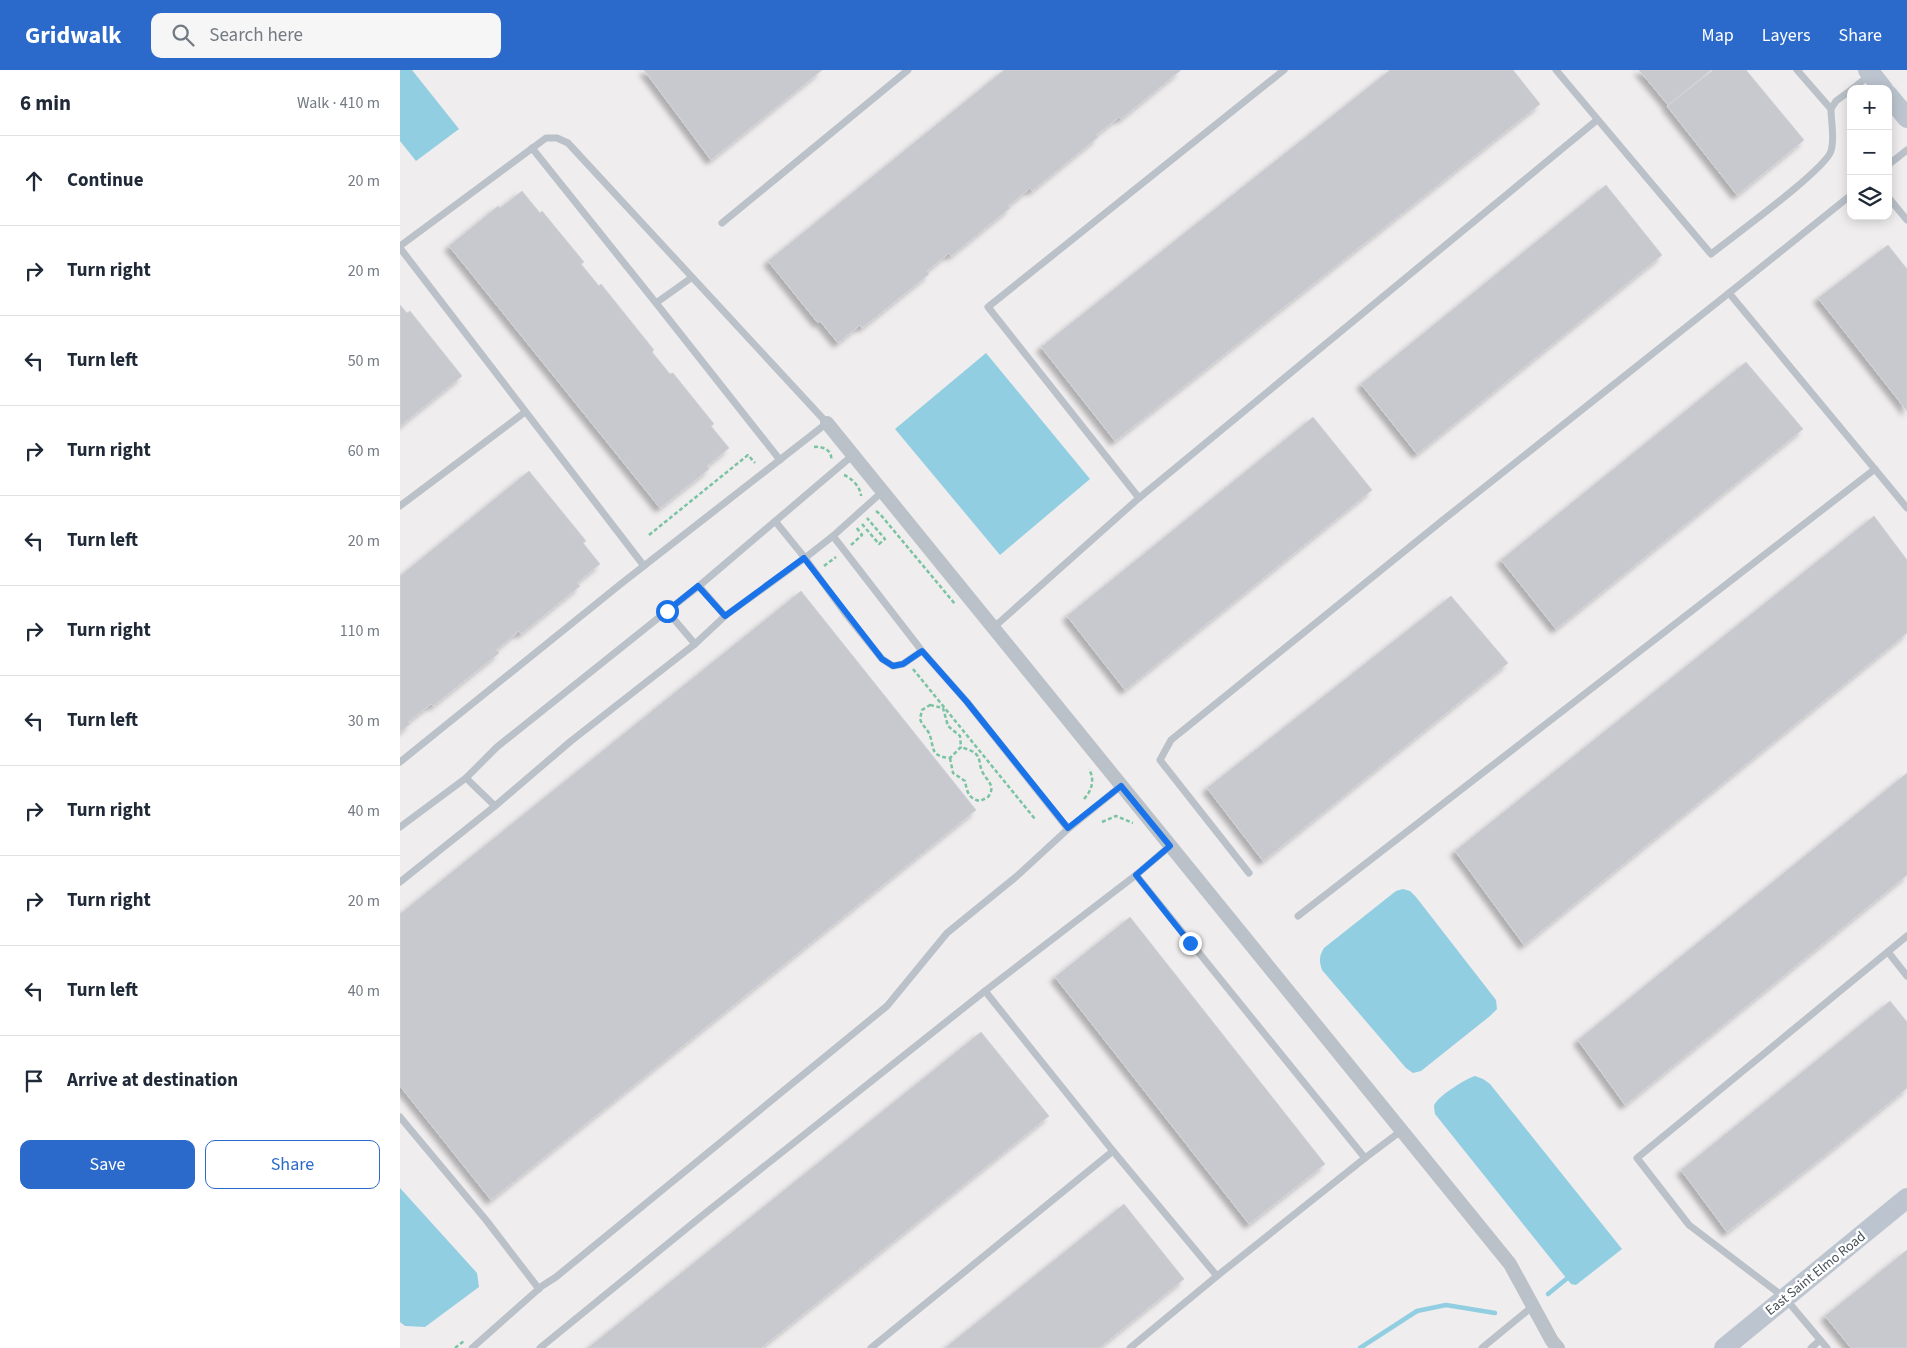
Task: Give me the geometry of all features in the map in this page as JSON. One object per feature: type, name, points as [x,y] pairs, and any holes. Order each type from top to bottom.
[{"type":"street","points":[[1892,100],[1907,118]]},
{"type":"street","points":[[827,423],[1510,1264],[1552,1341],[1558,1348]]},
{"type":"street","name":"East Saint Elmo Road","points":[[1724,1348],[1906,1201]]},
{"type":"lane","points":[[722,223],[908,70]]},
{"type":"lane","points":[[1139,498],[988,307],[1284,70]]},
{"type":"lane","points":[[1556,70],[1711,254],[1826,160],[1831,151],[1833,137],[1831,109],[1836,101],[1847,92]]},
{"type":"lane","points":[[1797,70],[1831,109]]},
{"type":"lane","points":[[1859,85],[1874,78]]},
{"type":"lane","points":[[993,628],[1139,498],[1598,120]]},
{"type":"lane","points":[[400,762],[644,566],[827,423],[568,143],[557,138],[546,138],[400,247],[644,566]]},
{"type":"lane","points":[[532,148],[780,460]]},
{"type":"lane","points":[[1892,163],[1907,150]]},
{"type":"lane","points":[[1249,873],[1160,760],[1171,740],[1443,520],[1847,199]]},
{"type":"lane","points":[[1892,202],[1907,220]]},
{"type":"lane","points":[[656,304],[691,278]]},
{"type":"lane","points":[[1729,293],[1907,508]]},
{"type":"lane","points":[[400,506],[526,412]]},
{"type":"lane","points":[[400,827],[466,778],[497,747],[698,586],[853,455]]},
{"type":"lane","points":[[1298,916],[1875,469]]},
{"type":"lane","points":[[400,882],[496,806],[571,741],[695,644],[725,616],[832,536],[882,492]]},
{"type":"lane","points":[[775,521],[882,659],[893,666],[903,664],[922,651]]},
{"type":"lane","points":[[832,536],[922,651],[967,702],[1068,828]]},
{"type":"lane","points":[[698,586],[725,616]]},
{"type":"lane","points":[[667,611],[695,644]]},
{"type":"lane","points":[[466,778],[496,806]]},
{"type":"lane","points":[[472,1348],[539,1289],[887,1006],[947,933],[1017,876],[1068,828],[1121,786]]},
{"type":"lane","points":[[540,1348],[703,1214],[985,991],[1136,875],[1170,846]]},
{"type":"lane","points":[[1136,875],[1365,1158]]},
{"type":"lane","points":[[1827,1348],[1784,1298],[1689,1225],[1637,1158],[1907,936]]},
{"type":"lane","points":[[1888,952],[1907,976]]},
{"type":"lane","points":[[985,991],[1113,1151],[1218,1276]]},
{"type":"lane","points":[[400,1116],[486,1220],[539,1289]]},
{"type":"lane","points":[[1130,1348],[1401,1131]]},
{"type":"lane","points":[[871,1348],[1113,1151]]},
{"type":"lane","points":[[1482,1348],[1533,1306]]},
{"type":"lane","points":[[1811,1348],[1820,1340]]},
{"type":"path","points":[[813,448],[820,446],[826,449],[832,458],[829,464]]},
{"type":"path","points":[[649,535],[748,455],[755,463]]},
{"type":"path","points":[[840,476],[844,475],[850,478],[860,489],[862,494],[859,500]]},
{"type":"path","points":[[850,546],[862,535],[856,527],[861,523],[879,544],[885,539],[865,515],[869,511],[880,514],[958,608]]},
{"type":"path","points":[[821,569],[836,556]]},
{"type":"path","points":[[912,668],[1034,819]]},
{"type":"path","points":[[943,708],[935,705],[926,706],[920,715],[920,720],[929,733],[933,750],[942,757],[950,758]]},
{"type":"path","points":[[943,708],[948,726],[960,736],[961,747]]},
{"type":"path","points":[[950,758],[961,747]]},
{"type":"path","points":[[950,758],[953,773],[965,780],[967,792],[971,797],[980,801],[988,797],[992,789],[991,783],[982,772],[978,756],[974,752],[961,747]]},
{"type":"path","points":[[1084,764],[1091,771],[1092,785],[1084,799]]},
{"type":"path","points":[[1102,822],[1112,817],[1120,817],[1129,820],[1137,828]]},
{"type":"path","points":[[455,1348],[467,1338]]},
{"type":"water","points":[[400,70],[412,70],[459,129],[416,161],[400,141]]},
{"type":"water","points":[[986,353],[1090,479],[1000,555],[895,429]]},
{"type":"water","points":[[1403,889],[1410,891],[1416,897],[1496,1000],[1497,1009],[1421,1071],[1413,1073],[1406,1068],[1322,970],[1320,961],[1324,948],[1396,891]]},
{"type":"water","points":[[1475,1076],[1490,1084],[1622,1249],[1576,1285],[1571,1284],[1435,1114],[1434,1106],[1440,1098],[1459,1084]]},
{"type":"water","points":[[400,1188],[477,1273],[479,1287],[425,1327],[405,1326],[400,1322]]},
{"type":"building","points":[[644,70],[822,70],[711,160]]},
{"type":"building","points":[[1004,70],[1181,70],[1121,119],[1119,117],[1096,135],[1098,137],[1032,191],[1030,188],[1008,206],[1010,208],[951,256],[949,253],[927,271],[929,274],[862,328],[860,325],[838,343],[820,321],[818,323],[768,261]]},
{"type":"building","points":[[1390,70],[1513,70],[1540,104],[1115,441],[1041,347]]},
{"type":"building","points":[[1639,70],[1711,70],[1668,105]]},
{"type":"building","points":[[1713,70],[1746,70],[1804,140],[1737,195],[1667,106]]},
{"type":"building","points":[[1606,185],[1662,255],[1417,454],[1361,384]]},
{"type":"building","points":[[522,191],[540,213],[542,211],[584,262],[581,264],[599,286],[601,284],[654,350],[652,352],[670,374],[673,373],[714,424],[711,426],[729,448],[707,466],[709,469],[660,508],[449,246],[498,206],[500,208]]},
{"type":"building","points":[[1888,245],[1907,269],[1907,411],[1818,298]]},
{"type":"building","points":[[400,305],[407,313],[410,311],[462,376],[400,426]]},
{"type":"building","points":[[1746,362],[1803,429],[1556,629],[1501,560]]},
{"type":"building","points":[[1313,417],[1372,490],[1125,690],[1067,616]]},
{"type":"building","points":[[529,471],[586,541],[583,543],[600,564],[577,583],[580,586],[521,634],[519,631],[496,650],[499,653],[433,706],[431,704],[408,722],[410,724],[400,732],[400,576]]},
{"type":"building","points":[[1874,516],[1907,560],[1907,633],[1524,945],[1455,851]]},
{"type":"building","points":[[801,591],[976,810],[491,1200],[400,1086],[400,914]]},
{"type":"building","points":[[1451,596],[1508,663],[1263,861],[1207,788]]},
{"type":"building","points":[[1907,773],[1907,875],[1625,1105],[1578,1040]]},
{"type":"building","points":[[1130,917],[1325,1164],[1249,1224],[1055,977]]},
{"type":"building","points":[[1890,1001],[1907,1022],[1907,1088],[1727,1232],[1681,1170]]},
{"type":"building","points":[[981,1032],[1049,1116],[761,1348],[588,1348]]},
{"type":"building","points":[[1124,1204],[1184,1279],[1099,1348],[945,1348]]},
{"type":"building","points":[[1907,1250],[1907,1348],[1851,1348],[1825,1316]]},
{"type":"waterway","points":[[1548,1294],[1570,1276]]},
{"type":"waterway","points":[[1360,1348],[1417,1311],[1446,1305],[1495,1313]]},
{"type":"route","points":[[667,611],[698,586],[725,616],[804,558],[882,659],[893,666],[903,664],[922,651],[967,702],[1068,828],[1121,786],[1170,846],[1136,875],[1190,943]]}]
